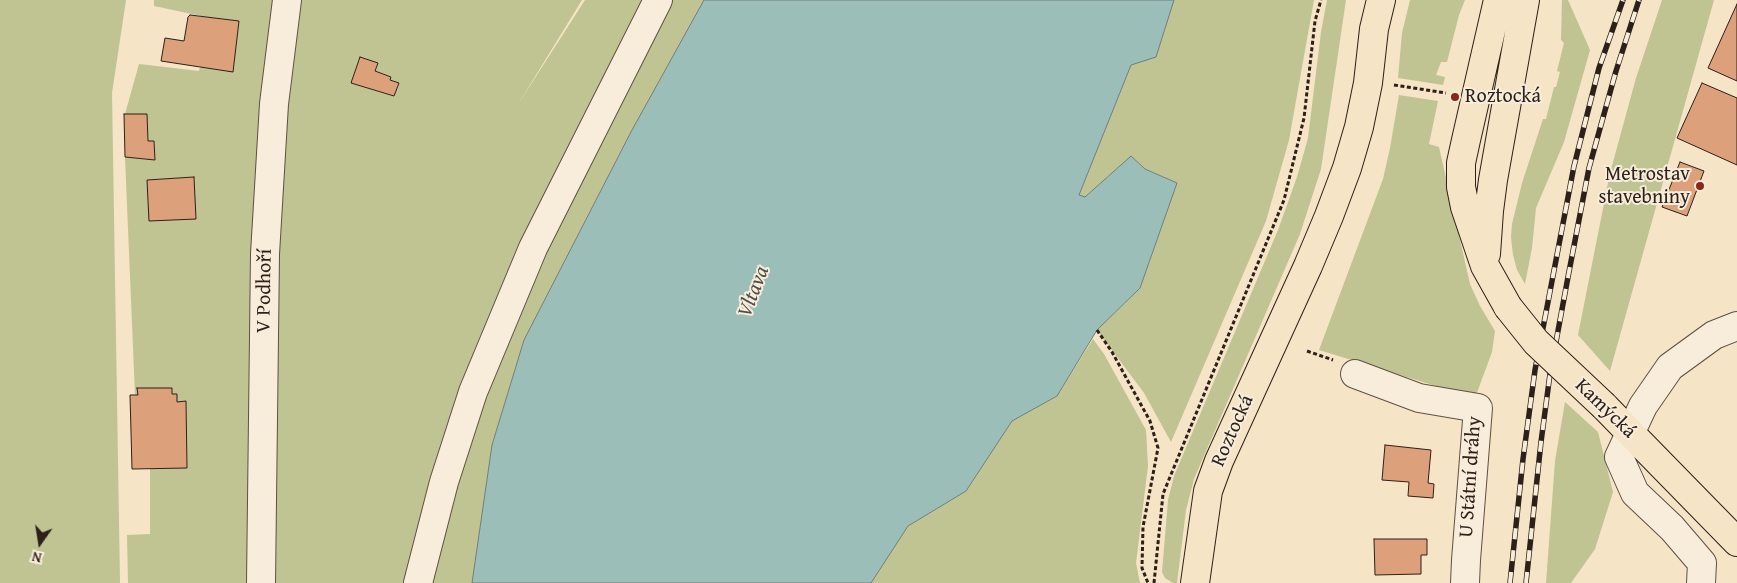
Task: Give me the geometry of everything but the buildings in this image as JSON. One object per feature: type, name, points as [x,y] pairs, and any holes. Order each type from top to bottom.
[{"type":"main road","points":[[1373,0],[1374,29]]},
{"type":"main road","name":"Roztocká","points":[[1195,583],[1208,491],[1219,461],[1308,266],[1347,168],[1359,127],[1368,83],[1374,29],[1381,0]]},
{"type":"main road","name":"Kamýcká","points":[[1498,0],[1462,164],[1461,187],[1465,207],[1485,266],[1508,307],[1536,342],[1604,406],[1737,542]]},
{"type":"main road","points":[[1485,266],[1489,211],[1525,0]]},
{"type":"main road","points":[[1499,148],[1525,68],[1542,0]]},
{"type":"street","name":"V Podhoří","points":[[260,583],[266,254],[274,104],[287,0]]},
{"type":"street","points":[[418,583],[444,482],[473,392],[533,248],[658,0]]},
{"type":"street","points":[[1701,583],[1702,563],[1672,528],[1635,494],[1619,457],[1643,406],[1670,367],[1714,335],[1735,328]]},
{"type":"street","name":"U Státní dráhy","points":[[1344,367],[1419,398],[1478,408],[1466,560],[1466,583]]},
{"type":"path","points":[[1154,583],[1163,494],[1284,200],[1304,118],[1315,21],[1321,0]]},
{"type":"path","points":[[1391,84],[1446,93]]},
{"type":"path","points":[[1097,330],[1112,352],[1150,421],[1158,448],[1143,527],[1142,568],[1148,583]]},
{"type":"path","points":[[1307,350],[1344,367]]},
{"type":"green space","points":[[0,0],[126,0],[112,93],[120,583],[0,583]]},
{"type":"green space","points":[[154,0],[278,0],[252,583],[128,583],[127,535],[150,534],[150,469],[187,467],[186,402],[177,402],[177,394],[172,394],[172,388],[138,388],[138,395],[135,395],[125,157],[155,160],[154,142],[148,141],[147,115],[125,114],[139,64],[199,71],[200,67],[233,71],[239,21],[206,17],[154,6]],"holes":[[[193,177],[150,221],[148,180]]]},
{"type":"green space","points":[[288,0],[582,0],[517,106],[585,0],[647,0],[406,583],[268,583],[271,159]],"holes":[[[360,57],[377,63],[375,71],[391,77],[390,80],[398,83],[394,96],[351,83]]]},
{"type":"green space","points":[[669,0],[704,0],[632,130],[524,340],[492,445],[472,583],[425,583],[478,393],[539,249]]},
{"type":"green space","points":[[1174,0],[1314,0],[1289,140],[1266,221],[1171,442],[1144,393],[1097,330],[1140,288],[1177,183],[1145,169],[1131,156],[1085,197],[1079,195],[1131,65]]},
{"type":"green space","points":[[1327,0],[1346,0],[1321,169],[1300,234],[1194,479],[1186,510],[1177,583],[1173,583],[1165,578],[1162,572],[1168,500],[1174,476],[1278,230],[1297,177],[1308,138],[1321,32]]},
{"type":"green space","points":[[1410,0],[1465,0],[1459,15],[1447,62],[1441,62],[1436,75],[1445,77],[1443,85],[1398,78],[1402,33]]},
{"type":"green space","points":[[1562,0],[1568,0],[1590,50],[1564,142],[1536,208],[1532,248],[1525,284],[1517,270],[1513,255],[1512,224],[1522,183],[1543,119],[1546,119],[1560,72],[1557,71],[1564,43],[1561,40]]},
{"type":"green space","points":[[1662,0],[1714,0],[1610,371],[1578,335],[1610,173],[1636,78]]},
{"type":"green space","points":[[1399,95],[1438,101],[1429,144],[1439,147],[1470,284],[1480,306],[1495,331],[1492,352],[1475,398],[1319,350],[1383,179]]},
{"type":"green space","points":[[1093,339],[1104,354],[1146,430],[1148,466],[1136,563],[1140,583],[871,583],[908,526],[966,491],[1012,421],[1057,396]]},
{"type":"green space","points":[[1565,402],[1598,432],[1613,492],[1595,549],[1571,583],[1546,583],[1555,461]]},
{"type":"water","name":"Vltava","points":[[704,0],[1174,0],[1156,57],[1131,65],[1079,195],[1085,197],[1131,156],[1145,169],[1177,183],[1140,288],[1097,330],[1057,396],[1012,421],[966,491],[908,526],[871,583],[472,583],[492,445],[524,340],[632,130]]},
{"type":"railway","points":[[1510,583],[1523,459],[1535,370],[1574,166],[1599,68],[1623,0]]},
{"type":"railway","points":[[1526,583],[1550,374],[1589,168],[1616,71],[1639,0]]},
{"type":"place","name":"Roztocká","points":[[1455,97]]},
{"type":"place","name":"Metrostav stavebniny","points":[[1700,186]]}]
